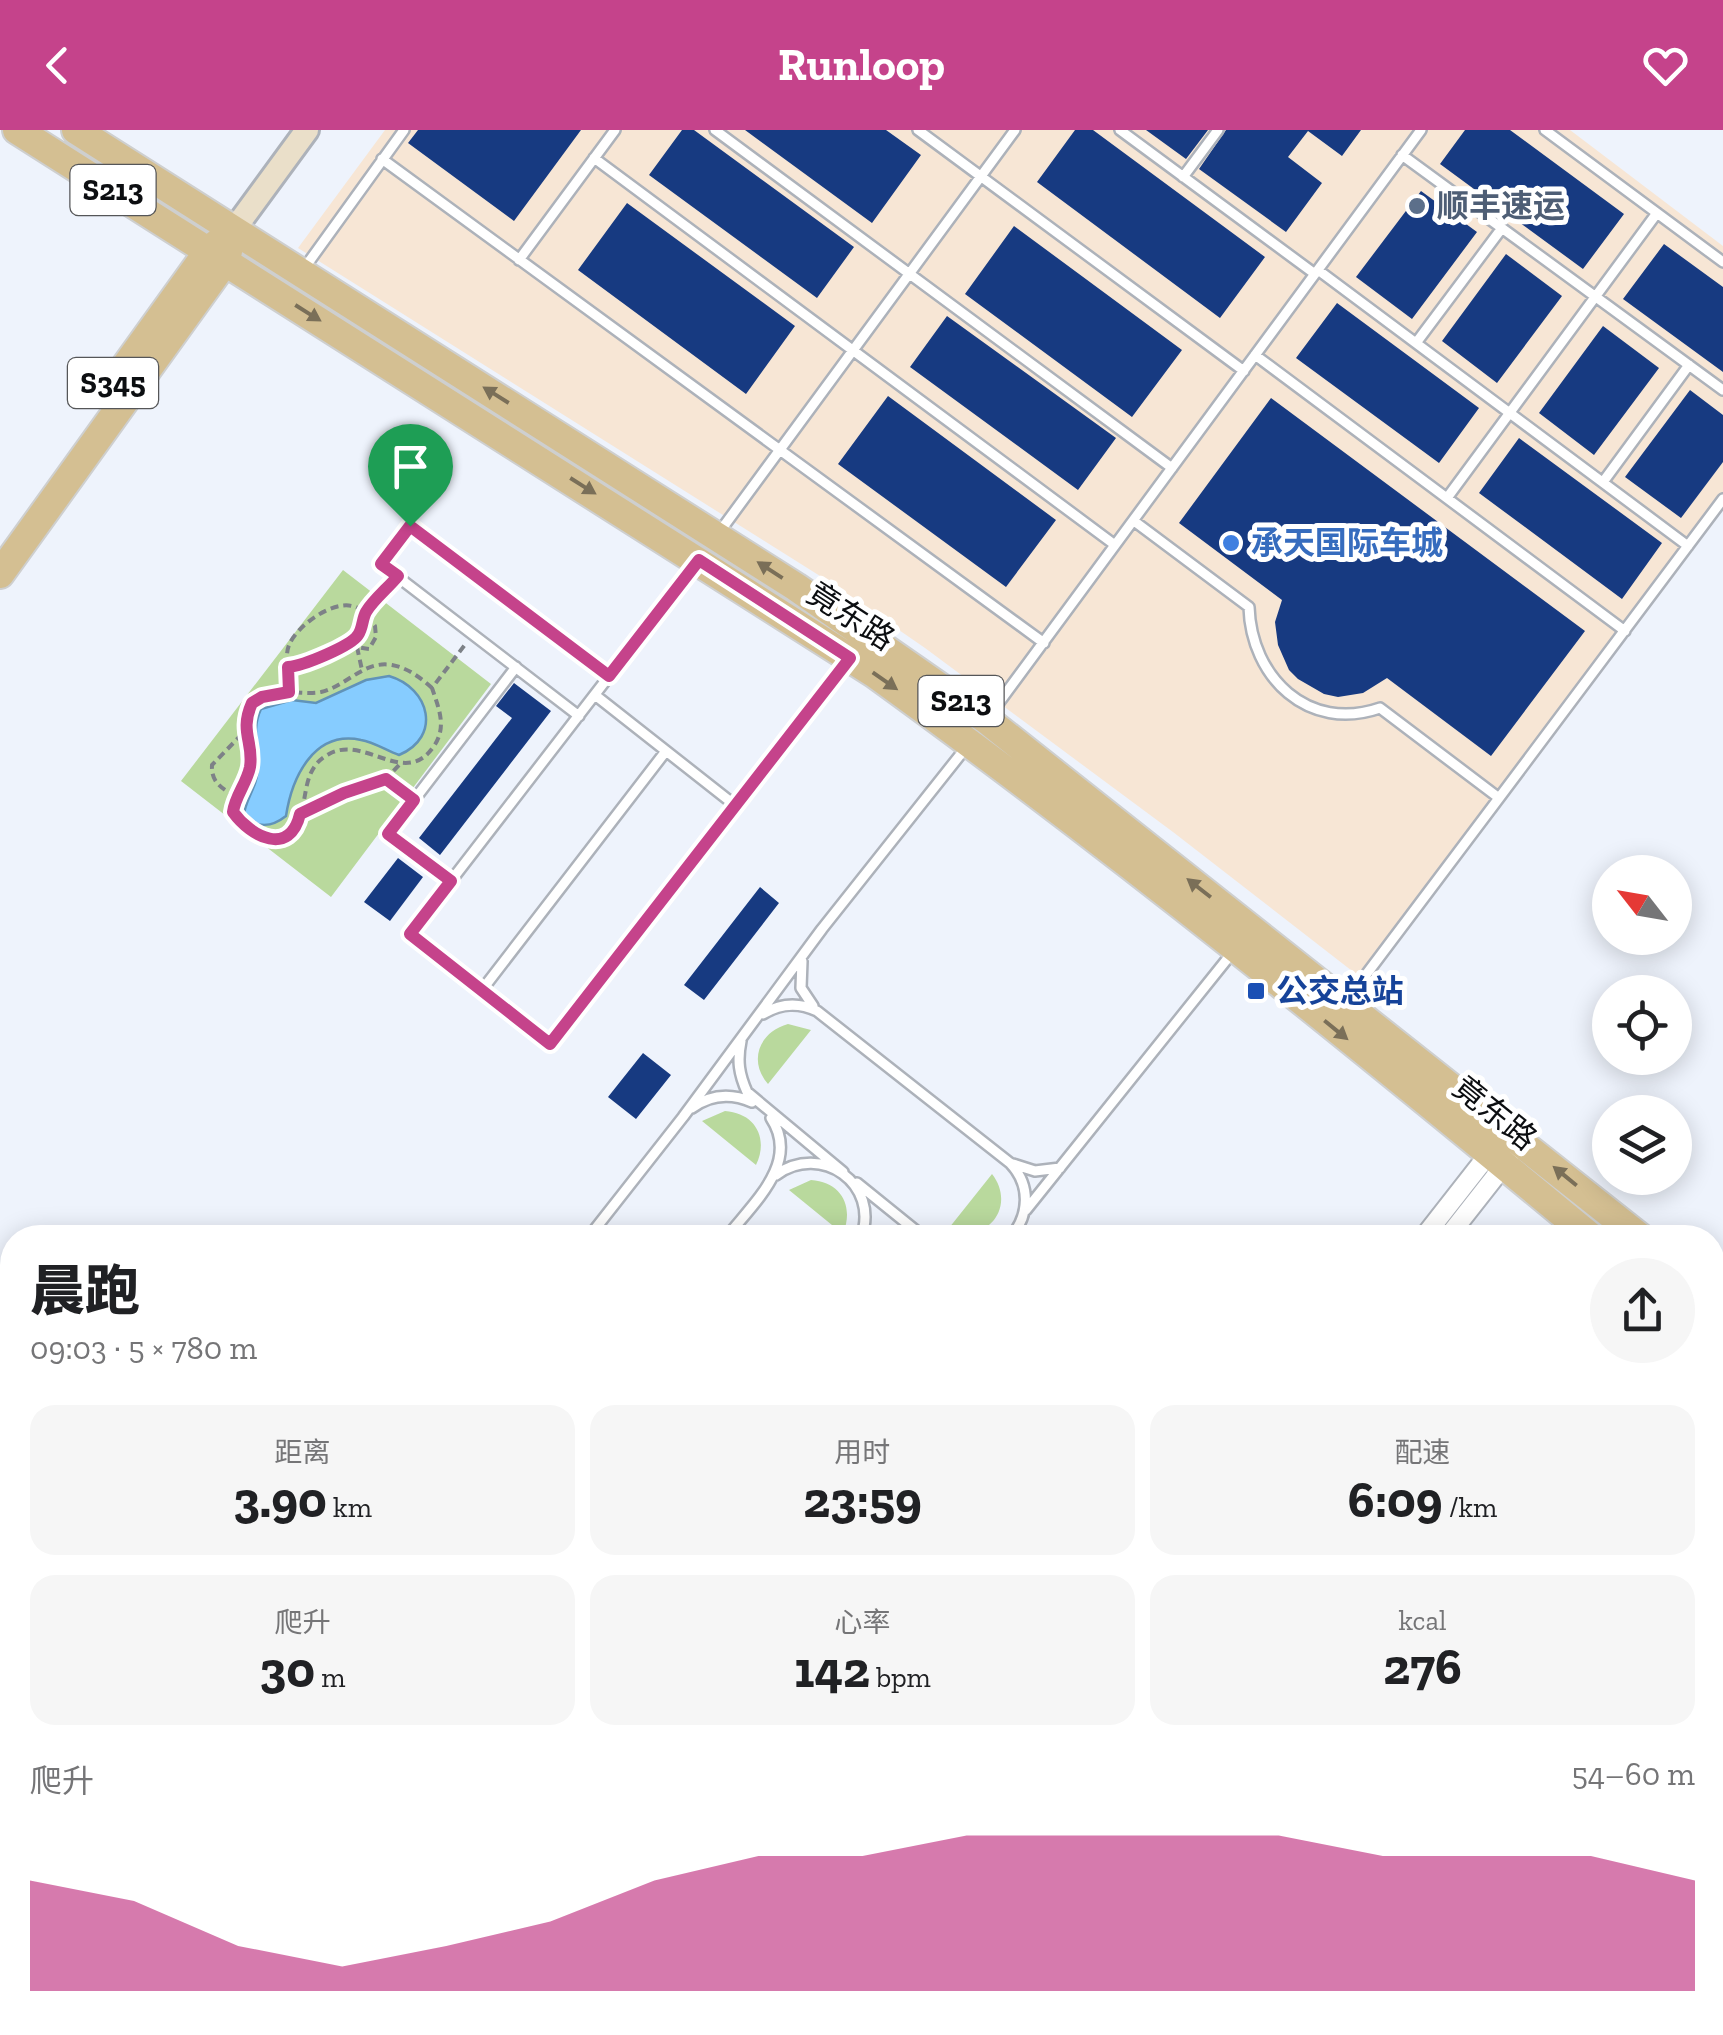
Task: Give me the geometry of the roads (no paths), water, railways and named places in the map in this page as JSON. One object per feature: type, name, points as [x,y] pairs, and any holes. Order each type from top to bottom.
[{"type":"main road","name":"竟东路","points":[[17,130],[850,658],[978,731]]},
{"type":"main road","name":"竟东路","points":[[76,130],[865,632],[978,731],[1243,939],[1576,1225]]},
{"type":"main road","name":"S345","points":[[0,574],[233,231]]},
{"type":"main road","name":"S345","points":[[0,541],[218,255]]},
{"type":"main road","name":"竟东路","points":[[1243,939],[1345,1003],[1624,1225]]},
{"type":"street","points":[[233,231],[307,130]]},
{"type":"street","points":[[1435,1225],[1515,1136]]},
{"type":"street","points":[[1455,1225],[1497,1159]]},
{"type":"lane","points":[[301,272],[404,130]]},
{"type":"lane","points":[[519,260],[615,130]]},
{"type":"lane","points":[[715,130],[1172,468]]},
{"type":"lane","points":[[918,130],[1244,371]]},
{"type":"lane","points":[[716,536],[1015,130]]},
{"type":"lane","points":[[1120,130],[1688,546]]},
{"type":"lane","points":[[1184,177],[1218,130]]},
{"type":"lane","points":[[598,1225],[978,731],[1420,130]]},
{"type":"lane","points":[[1545,130],[1723,262]]},
{"type":"lane","points":[[1402,154],[1723,390]]},
{"type":"lane","points":[[594,158],[1116,545]]},
{"type":"lane","points":[[382,159],[1044,643]]},
{"type":"lane","points":[[1447,498],[1657,213]]},
{"type":"lane","points":[[1416,344],[1502,228]]},
{"type":"lane","points":[[1255,355],[1624,630]]},
{"type":"lane","points":[[1603,482],[1688,364]]},
{"type":"lane","points":[[1345,1003],[1723,499]]},
{"type":"lane","points":[[1134,521],[1250,607],[1260,659],[1286,692],[1324,711],[1352,714],[1380,708],[1499,798]]},
{"type":"lane","points":[[579,716],[381,564],[410,526],[609,676]]},
{"type":"lane","points":[[699,560],[410,934],[550,1044],[850,658]]},
{"type":"lane","points":[[451,881],[388,834],[516,667]]},
{"type":"lane","points":[[595,695],[736,806]]},
{"type":"lane","points":[[482,990],[666,751]]},
{"type":"lane","points":[[1017,1225],[1243,939]]},
{"type":"lane","points":[[805,952],[799,976],[801,988],[818,1012]]},
{"type":"lane","points":[[736,1225],[774,1177],[781,1142],[775,1124],[747,1092],[738,1056],[742,1038],[753,1022],[785,1005],[804,1005],[818,1012],[1010,1162],[1034,1172],[1060,1168]]},
{"type":"lane","points":[[683,1117],[696,1104],[713,1097],[731,1095],[749,1100],[908,1225]]},
{"type":"lane","points":[[774,1177],[798,1164],[816,1162],[846,1175],[860,1192],[866,1209],[863,1225]]},
{"type":"lane","points":[[1010,1162],[1025,1186],[1024,1212]]},
{"type":"water","points":[[389,676],[414,691],[426,713],[426,725],[413,747],[399,755],[361,740],[330,742],[318,749],[300,772],[286,816],[265,825],[244,815],[257,775],[256,726],[261,709],[292,700],[316,703],[366,680]]},
{"type":"place","name":"顺丰速运","points":[[1417,206]]},
{"type":"place","name":"承天国际车城","points":[[1231,543]]},
{"type":"place","name":"公交总站","points":[[1256,991]]}]
